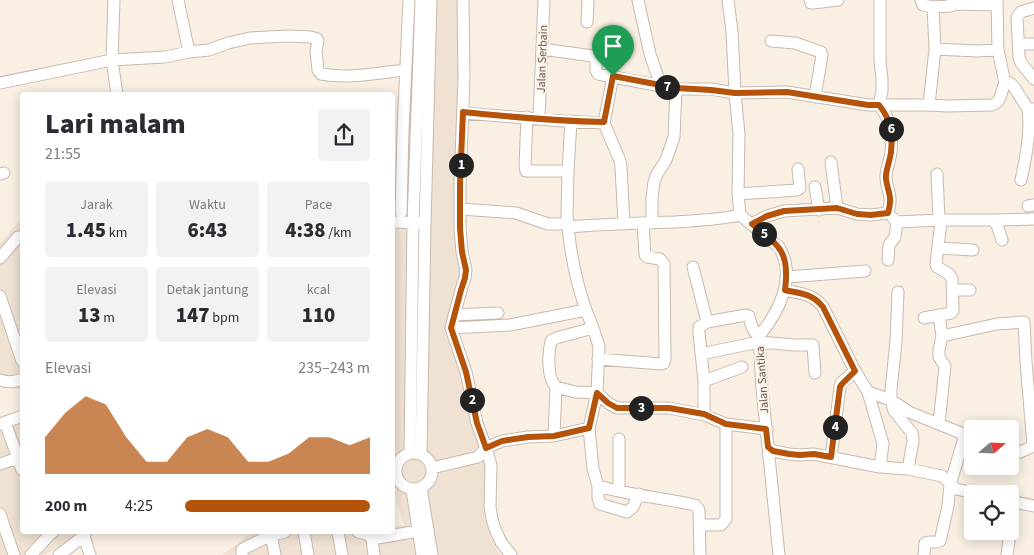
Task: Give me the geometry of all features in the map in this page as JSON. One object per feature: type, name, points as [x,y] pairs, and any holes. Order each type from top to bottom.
[{"type":"street","points":[[114,0],[112,60],[117,92]]},
{"type":"street","points":[[178,0],[189,52]]},
{"type":"street","points":[[401,212],[398,130],[405,70],[409,0]]},
{"type":"street","points":[[415,453],[421,0]]},
{"type":"street","points":[[419,223],[431,0]]},
{"type":"street","points":[[463,0],[464,61],[460,209],[462,252],[466,270],[451,328],[466,372],[477,423],[491,465],[490,507],[492,519],[498,536],[511,555]]},
{"type":"street","name":"Jalan Serbain","points":[[539,118],[544,0]]},
{"type":"street","points":[[587,22],[588,0]]},
{"type":"street","points":[[638,0],[650,54],[661,86]]},
{"type":"street","points":[[460,209],[516,214],[548,224],[568,225],[721,219],[740,215],[738,194],[739,134],[728,0]]},
{"type":"street","points":[[810,0],[811,3],[814,3],[838,0]]},
{"type":"street","points":[[880,0],[882,91],[879,105],[887,116],[892,137],[891,153],[886,174],[890,199],[888,213]]},
{"type":"street","points":[[542,50],[592,56],[596,60],[598,74],[676,88],[735,93],[787,92],[868,105],[929,104],[948,106],[997,104],[1002,96],[1005,84],[998,50],[997,2],[953,2],[950,7],[933,7],[923,5],[921,0]]},
{"type":"street","points":[[929,104],[935,50],[933,7]]},
{"type":"street","points":[[1032,10],[1021,12],[1017,17],[1019,57],[1021,63],[1034,79]]},
{"type":"street","points":[[0,83],[112,60],[165,57],[209,50],[250,38],[288,36],[311,37],[318,41],[316,50],[318,70],[321,74],[365,75],[405,70]]},
{"type":"street","points":[[771,41],[795,43],[821,52],[814,97]]},
{"type":"street","points":[[1018,44],[1034,44]]},
{"type":"street","points":[[935,50],[998,50]]},
{"type":"street","points":[[613,76],[604,122],[621,166],[624,224]]},
{"type":"street","points":[[1005,84],[1010,83],[1014,86],[1031,109],[1029,118],[1030,155],[1021,180]]},
{"type":"street","points":[[598,359],[660,364],[665,359],[664,264],[660,259],[645,256],[647,223],[654,182],[666,160],[674,137],[676,88]]},
{"type":"street","points":[[463,112],[604,122]]},
{"type":"street","points":[[527,118],[526,170],[528,172],[568,171]]},
{"type":"street","points":[[571,121],[567,215],[571,258],[578,288],[599,346],[597,393],[589,428],[593,469],[598,486],[598,498],[600,504],[627,512],[633,507],[639,494]]},
{"type":"street","points":[[831,162],[837,208]]},
{"type":"street","points":[[738,194],[797,190],[800,188],[798,169]]},
{"type":"street","points":[[924,318],[953,311],[952,279],[949,274],[936,264],[940,220],[937,174]]},
{"type":"street","points":[[815,187],[819,210]]},
{"type":"street","points":[[752,224],[767,216],[784,211],[837,208],[857,214],[888,213]]},
{"type":"street","points":[[888,213],[897,222],[1034,219]]},
{"type":"street","name":"Jalan Santika","points":[[740,215],[779,247],[786,263],[787,277],[785,290],[776,313],[759,339],[762,390],[779,555]]},
{"type":"street","points":[[993,220],[997,225],[1002,240]]},
{"type":"street","points":[[395,222],[419,223]]},
{"type":"street","points":[[888,260],[889,245],[895,237],[897,222]]},
{"type":"street","points":[[0,258],[20,236]]},
{"type":"street","points":[[938,248],[973,250]]},
{"type":"street","points":[[693,267],[707,322]]},
{"type":"street","points":[[787,277],[865,271]]},
{"type":"street","points":[[785,290],[809,295],[823,307],[855,371],[868,392],[883,444],[880,467]]},
{"type":"street","points":[[953,290],[970,290]]},
{"type":"street","points":[[898,292],[891,400],[894,411],[912,433],[914,441],[908,469]]},
{"type":"street","points":[[0,296],[20,355]]},
{"type":"street","points":[[451,328],[510,325],[586,310]]},
{"type":"street","points":[[454,315],[498,313]]},
{"type":"street","points":[[704,414],[704,381],[698,333],[699,327],[707,322],[746,314],[749,316],[753,329],[759,339]]},
{"type":"street","points":[[939,314],[942,336],[939,358],[946,366],[939,424]]},
{"type":"street","points":[[942,336],[997,324],[1029,323],[1026,362],[1034,446],[1019,452]]},
{"type":"street","points":[[593,328],[551,341],[549,347],[550,377],[552,384],[556,387],[575,392],[597,393],[617,408],[669,408],[704,414],[726,424],[766,429]]},
{"type":"street","points":[[701,354],[759,339],[813,346],[815,373]]},
{"type":"street","points":[[704,381],[742,367]]},
{"type":"street","points":[[831,457],[840,387],[855,371]]},
{"type":"street","points":[[0,380],[7,383],[20,380]]},
{"type":"street","points":[[554,436],[556,387]]},
{"type":"street","points":[[868,392],[891,400],[909,412],[961,432],[964,435]]},
{"type":"street","points":[[20,417],[3,423],[20,464]]},
{"type":"street","points":[[700,525],[721,525],[726,519],[726,424]]},
{"type":"street","points":[[432,468],[478,457],[486,448],[502,441],[554,436],[589,428]]},
{"type":"street","points":[[619,439],[619,491]]},
{"type":"street","points":[[768,447],[773,451],[789,454],[814,454],[880,467],[908,469],[942,476],[956,490],[964,491]]},
{"type":"street","points":[[924,555],[925,543],[928,541],[940,541],[948,506],[950,485],[964,450]]},
{"type":"street","points":[[415,453],[428,460],[432,468],[432,476],[428,484],[416,489],[395,483],[395,462],[403,456],[415,453]]},
{"type":"street","points":[[0,464],[18,458]]},
{"type":"street","points":[[598,486],[695,505],[699,510],[700,555]]},
{"type":"street","points":[[416,489],[418,531],[422,555]]},
{"type":"street","points":[[416,489],[432,555]]},
{"type":"street","points":[[1019,503],[1034,506]]},
{"type":"street","points":[[0,514],[14,555]]},
{"type":"street","points":[[372,539],[418,531]]},
{"type":"street","points":[[31,555],[48,534]]},
{"type":"street","points":[[59,555],[85,534],[90,555]]},
{"type":"street","points":[[242,555],[242,550],[276,534]]},
{"type":"street","points":[[304,534],[308,555]]},
{"type":"street","points":[[338,534],[342,555]]},
{"type":"street","points":[[368,534],[372,539],[374,555]]},
{"type":"street","points":[[271,535],[275,555]]},
{"type":"street","points":[[1007,555],[1009,540]]},
{"type":"shaded area","points":[[410,0],[460,0],[463,266],[448,322],[462,370],[470,422],[487,462],[485,504],[489,531],[496,549],[501,555],[222,555],[250,534],[395,534],[395,527],[404,525],[395,496],[395,214],[402,215]]},
{"type":"shaded area","points":[[20,220],[20,390],[0,386],[0,243]]},
{"type":"shaded area","points":[[20,411],[20,534],[81,534],[45,555],[0,555],[0,418]]},
{"type":"route","points":[[613,76],[676,88],[735,93],[787,92],[868,105],[879,105],[887,116],[892,137],[891,153],[886,174],[890,199],[888,213],[857,214],[837,208],[784,211],[767,216],[752,224],[779,247],[783,254],[787,277],[785,290],[809,295],[817,300],[823,307],[855,371],[840,387],[831,457],[773,451],[768,447],[766,429],[726,424],[704,414],[669,408],[617,408],[597,393],[589,428],[554,436],[502,441],[486,448],[477,423],[466,372],[451,328],[466,270],[460,228],[463,112],[563,121],[604,122],[613,76]]}]
